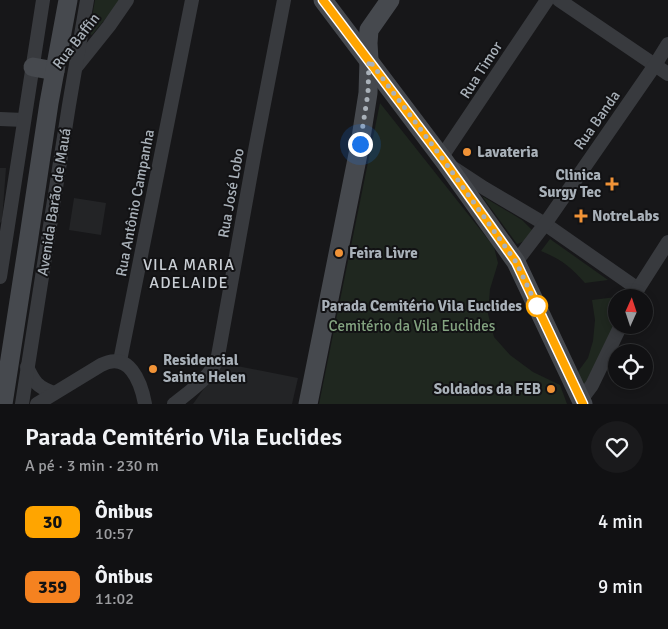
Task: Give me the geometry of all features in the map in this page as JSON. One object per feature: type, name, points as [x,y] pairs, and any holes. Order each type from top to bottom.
[{"type":"street","points":[[0,277],[2,244],[43,0]]},
{"type":"street","name":"Avenida Barão de Mauá","points":[[3,404],[49,102],[68,0]]},
{"type":"street","name":"Avenida Barão de Mauá","points":[[22,404],[87,0]]},
{"type":"street","name":"Rua Baffin","points":[[49,102],[127,0]]},
{"type":"street","name":"Rua Antônio Campanha","points":[[120,361],[192,0]]},
{"type":"street","name":"Rua José Lobo","points":[[174,404],[208,374],[215,365],[218,356],[284,0]]},
{"type":"street","points":[[323,0],[443,160],[516,262],[582,402]]},
{"type":"street","points":[[308,404],[360,144],[368,93],[368,43],[370,30],[390,0]]},
{"type":"street","name":"Rua Timor","points":[[443,160],[547,0]]},
{"type":"street","points":[[559,0],[668,74]]},
{"type":"street","name":"Rua Banda","points":[[516,262],[545,224],[668,44]]},
{"type":"street","points":[[33,67],[55,72]]},
{"type":"street","points":[[0,119],[24,120]]},
{"type":"street","points":[[443,160],[484,188],[545,224],[631,289]]},
{"type":"street","points":[[639,289],[668,242]]},
{"type":"street","points":[[582,402],[617,334]]},
{"type":"street","points":[[37,404],[108,361],[120,361],[133,372],[143,394],[145,404]]},
{"type":"street","points":[[27,367],[39,387],[54,393]]},
{"type":"shaded area","points":[[0,168],[6,168],[2,221],[0,223]]},
{"type":"shaded area","points":[[74,198],[106,203],[101,235],[69,230]]},
{"type":"shaded area","points":[[222,363],[298,378],[292,404],[193,404]]},
{"type":"green space","points":[[95,0],[121,0],[92,35],[89,34]]},
{"type":"green space","name":"Cemitério da Vila Euclides","points":[[380,103],[494,247],[498,263],[490,289],[488,314],[494,337],[510,355],[533,372],[560,385],[567,404],[319,404]]},
{"type":"green space","points":[[482,196],[522,220],[532,230],[525,241],[517,244]]},
{"type":"green space","points":[[550,239],[608,280],[585,283],[565,264],[541,251]]},
{"type":"green space","points":[[608,298],[608,334],[610,334],[586,386],[577,373],[588,358],[593,341],[595,320],[592,300]]},
{"type":"bus line","name":"30","points":[[323,0],[445,162],[516,262],[583,404]]},
{"type":"place","name":"Lavateria","points":[[467,152]]},
{"type":"place","name":"Clinica Surgy Tec","points":[[612,184]]},
{"type":"place","name":"NotreLabs","points":[[581,216]]},
{"type":"place","name":"Feira Livre","points":[[339,253]]},
{"type":"place","name":"Parada Cemitério Vila Euclides","points":[[537,306]]},
{"type":"place","name":"Residencial Sainte Helen","points":[[153,369]]},
{"type":"place","name":"Soldados da FEB","points":[[551,389]]},
{"type":"district","name":"VILA MARIA ADELAIDE","points":[[189,274]]},
{"type":"route","points":[[360,144],[368,93],[369,60],[516,262],[537,306]]}]
